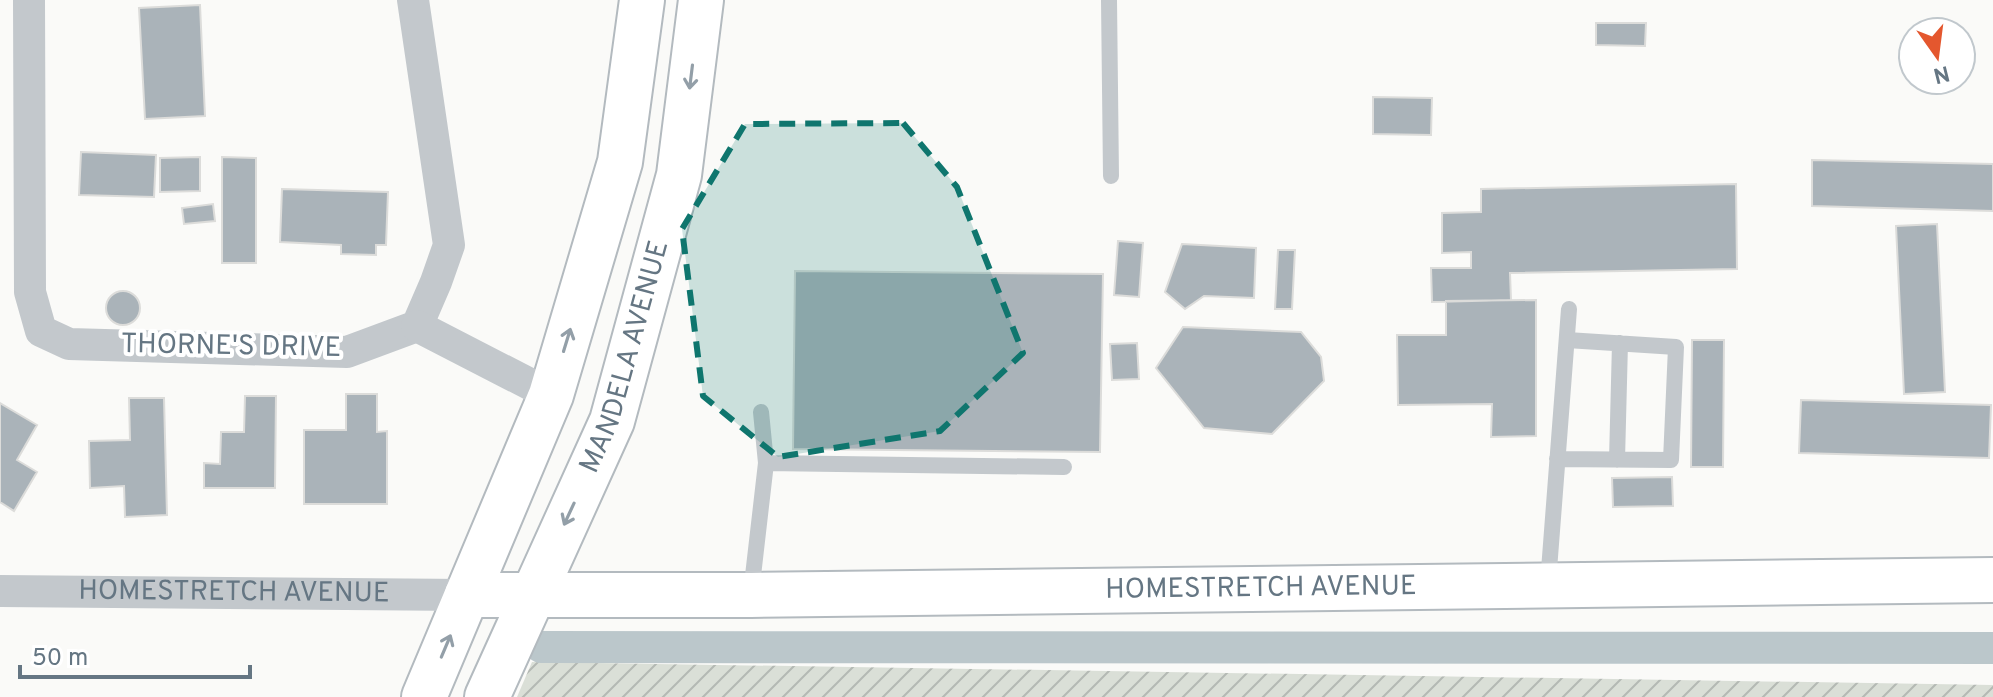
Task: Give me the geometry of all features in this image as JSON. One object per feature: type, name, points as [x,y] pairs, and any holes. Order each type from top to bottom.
[{"type":"main road","name":"MANDELA AVENUE","points":[[424,697],[551,395],[620,162],[642,0]]},
{"type":"main road","name":"MANDELA AVENUE","points":[[487,697],[530,596],[612,421],[679,175],[701,0]]},
{"type":"main road","name":"HOMESTRETCH AVENUE","points":[[467,595],[751,595],[1993,580]]},
{"type":"street","name":"THORNE'S DRIVE","points":[[29,0],[30,292],[41,331],[69,344],[347,352],[417,326]]},
{"type":"street","points":[[413,0],[449,245],[417,326],[551,395]]},
{"type":"street","name":"HOMESTRETCH AVENUE","points":[[0,591],[467,595]]},
{"type":"lane","points":[[1109,0],[1111,176]]},
{"type":"lane","points":[[1548,585],[1569,309]]},
{"type":"lane","points":[[1557,459],[1671,460],[1676,347],[1567,340]]},
{"type":"lane","points":[[1617,460],[1620,343]]},
{"type":"lane","points":[[751,595],[766,463],[761,412]]},
{"type":"lane","points":[[766,463],[1064,467]]},
{"type":"highlighted area","points":[[903,123],[957,187],[1023,353],[940,431],[778,457],[703,396],[682,229],[745,124]]},
{"type":"shaded area","points":[[532,662],[1993,685],[1993,697],[517,697]]},
{"type":"building","points":[[200,5],[205,116],[145,119],[139,8]]},
{"type":"building","points":[[1596,23],[1646,23],[1645,46],[1596,45]]},
{"type":"building","points":[[1373,97],[1432,98],[1431,135],[1373,134]]},
{"type":"building","points":[[81,152],[156,155],[154,197],[79,195]]},
{"type":"building","points":[[200,157],[200,191],[160,192],[160,158]]},
{"type":"building","points":[[222,157],[256,158],[256,263],[222,263]]},
{"type":"building","points":[[1812,160],[1993,164],[1993,211],[1812,206]]},
{"type":"building","points":[[1736,184],[1737,269],[1510,273],[1511,300],[1432,302],[1431,268],[1471,268],[1471,252],[1442,253],[1442,213],[1481,212],[1481,189]]},
{"type":"building","points":[[282,189],[388,192],[386,245],[376,245],[376,255],[341,254],[341,245],[280,242]]},
{"type":"building","points":[[213,204],[215,221],[184,224],[182,208]]},
{"type":"building","points":[[1937,224],[1945,392],[1904,394],[1896,226]]},
{"type":"building","points":[[1118,241],[1143,243],[1139,297],[1114,295]]},
{"type":"building","points":[[1182,244],[1256,248],[1254,298],[1204,296],[1185,309],[1165,292]]},
{"type":"building","points":[[1278,250],[1295,250],[1292,309],[1275,309]]},
{"type":"building","points":[[795,271],[1103,274],[1100,452],[793,449]]},
{"type":"building","points":[[123,291],[135,296],[140,308],[135,320],[123,325],[111,320],[106,308],[111,296]]},
{"type":"building","points":[[1536,300],[1536,436],[1491,437],[1492,404],[1398,405],[1397,335],[1446,335],[1446,301]]},
{"type":"building","points":[[1183,327],[1301,332],[1321,357],[1324,381],[1272,434],[1204,428],[1156,368]]},
{"type":"building","points":[[1692,340],[1724,340],[1723,467],[1691,467]]},
{"type":"building","points":[[1137,343],[1139,379],[1112,380],[1110,344]]},
{"type":"building","points":[[346,394],[377,394],[377,432],[387,431],[387,504],[304,504],[304,430],[346,430]]},
{"type":"building","points":[[245,396],[276,396],[275,488],[204,488],[204,463],[220,464],[221,432],[244,432]]},
{"type":"building","points":[[129,398],[164,398],[167,515],[125,517],[124,486],[90,488],[89,441],[130,440]]},
{"type":"building","points":[[1801,400],[1991,405],[1989,458],[1799,453]]},
{"type":"building","points":[[0,403],[37,425],[17,460],[37,472],[14,511],[0,502]]},
{"type":"building","points":[[1672,477],[1673,506],[1613,507],[1612,478]]},
{"type":"waterway","points":[[541,647],[1993,648]]}]
